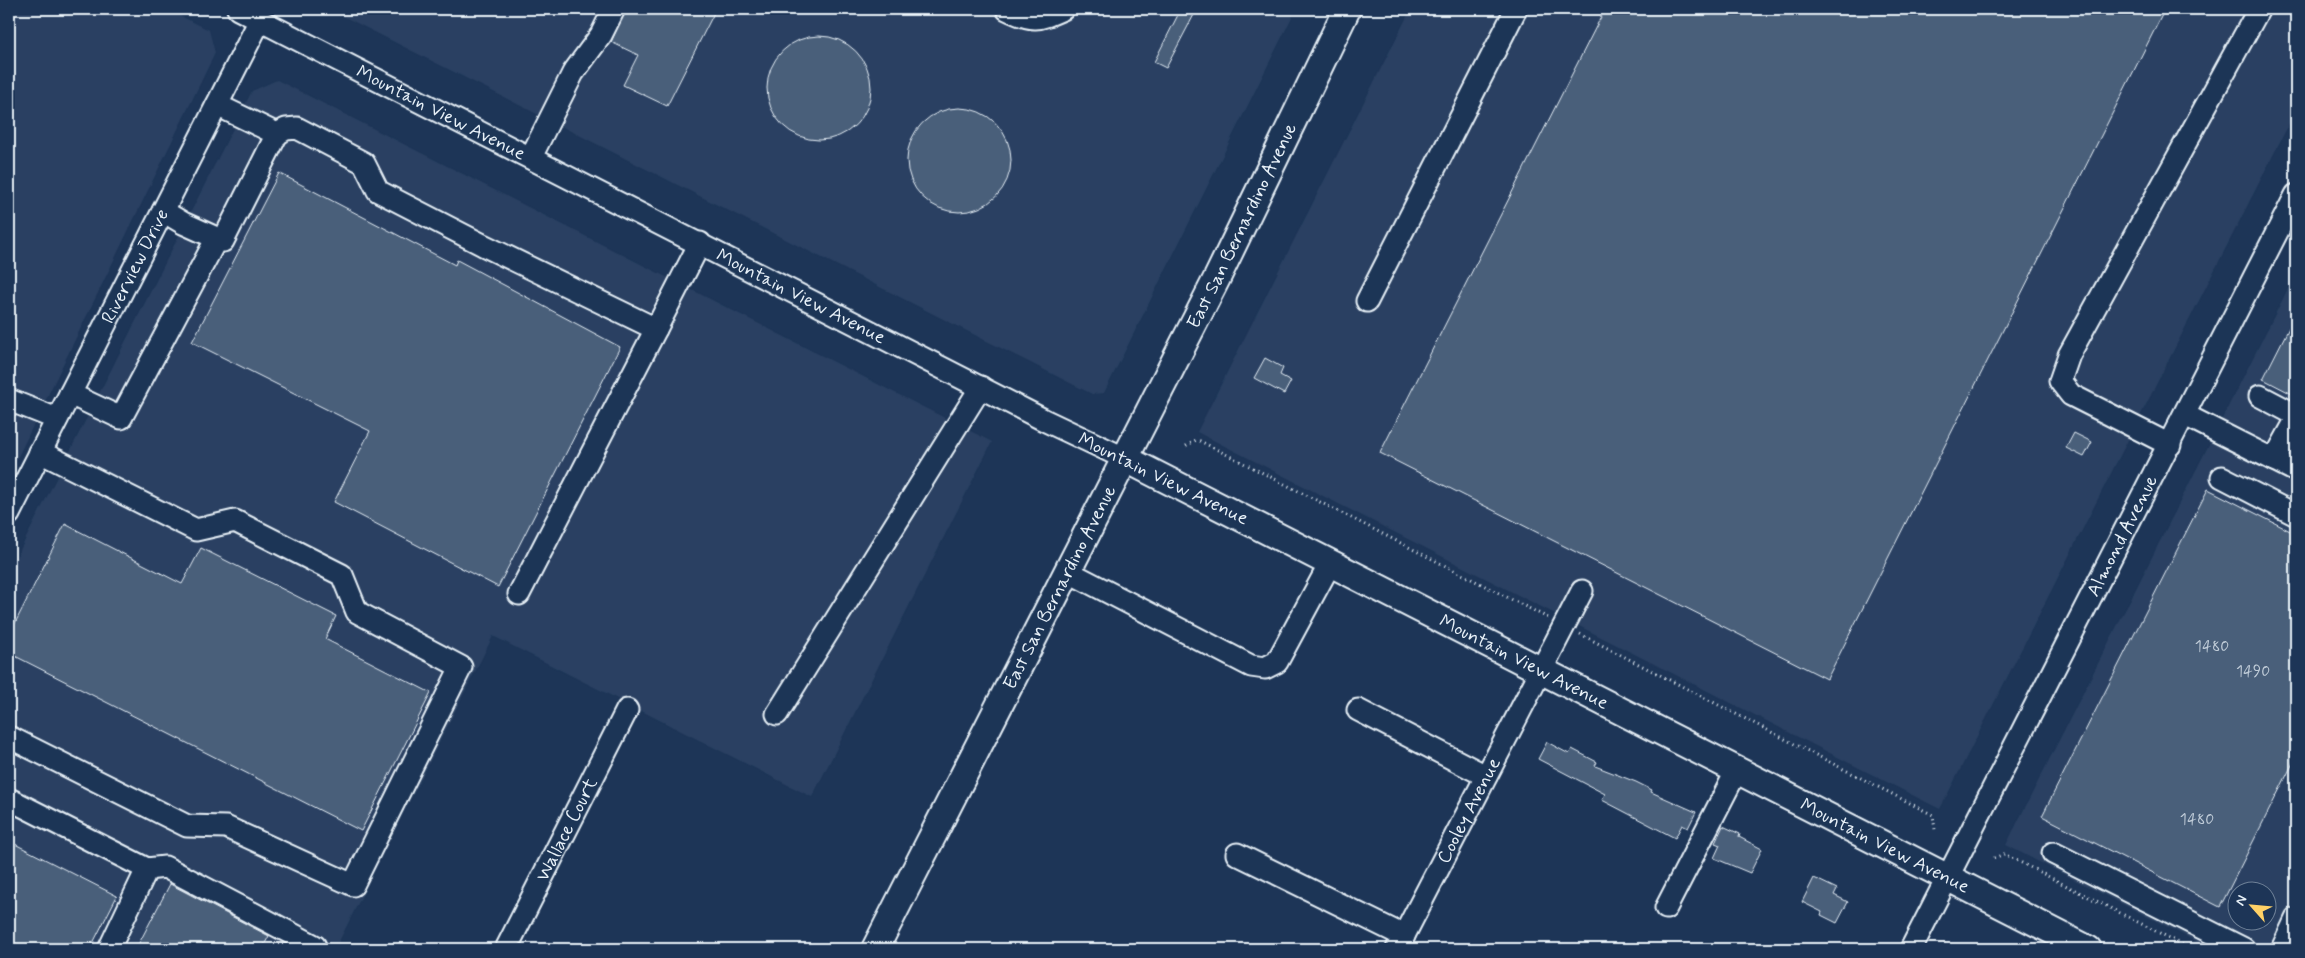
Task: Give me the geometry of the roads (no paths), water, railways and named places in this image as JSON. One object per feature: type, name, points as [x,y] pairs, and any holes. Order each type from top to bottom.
[{"type":"main road","name":"East San Bernardino Avenue","points":[[875,949],[1217,278],[1347,9]]},
{"type":"main road","name":"Mountain View Avenue","points":[[1124,458],[2088,949]]},
{"type":"street","name":"Mountain View Avenue","points":[[238,9],[1124,458]]},
{"type":"street","points":[[531,157],[574,73],[601,35],[614,9]]},
{"type":"street","points":[[1008,9],[1019,15],[1038,20],[1063,9]]},
{"type":"street","points":[[1367,301],[1516,9]]},
{"type":"street","points":[[2170,444],[2071,395],[2060,382],[2069,355],[2259,9]]},
{"type":"street","name":"Riverview Drive","points":[[9,514],[14,491],[40,452],[260,20]]},
{"type":"street","points":[[217,105],[277,134]]},
{"type":"street","points":[[162,211],[183,223],[223,241],[277,134],[286,129],[297,128],[364,163],[378,191],[483,246],[656,329]]},
{"type":"street","name":"Almond Avenue","points":[[1911,949],[2296,195]]},
{"type":"street","points":[[70,394],[121,418],[217,238]]},
{"type":"street","points":[[519,594],[700,243]]},
{"type":"street","points":[[778,714],[982,387]]},
{"type":"street","points":[[2260,396],[2296,415]]},
{"type":"street","points":[[9,400],[57,419]]},
{"type":"street","points":[[2184,415],[2296,471]]},
{"type":"street","points":[[2274,460],[2296,420]]},
{"type":"street","points":[[9,737],[186,826],[226,827],[353,885],[462,667],[357,612],[342,575],[262,534],[235,521],[196,530],[40,452]]},
{"type":"street","points":[[2222,477],[2296,514]]},
{"type":"street","points":[[1067,571],[1251,666],[1264,668],[1277,662],[1331,562]]},
{"type":"street","name":"Cooley Avenue","points":[[1401,943],[1582,591]]},
{"type":"street","name":"Wallace Court","points":[[506,949],[627,710]]},
{"type":"street","points":[[1358,710],[1486,776]]},
{"type":"street","points":[[1666,908],[1737,770]]},
{"type":"street","points":[[9,799],[147,869],[165,867],[315,946],[313,949]]},
{"type":"street","points":[[2053,853],[2244,949]]},
{"type":"street","points":[[1237,854],[1401,943]]},
{"type":"street","points":[[109,949],[147,869]]},
{"type":"street","points":[[2282,949],[2296,920]]}]
